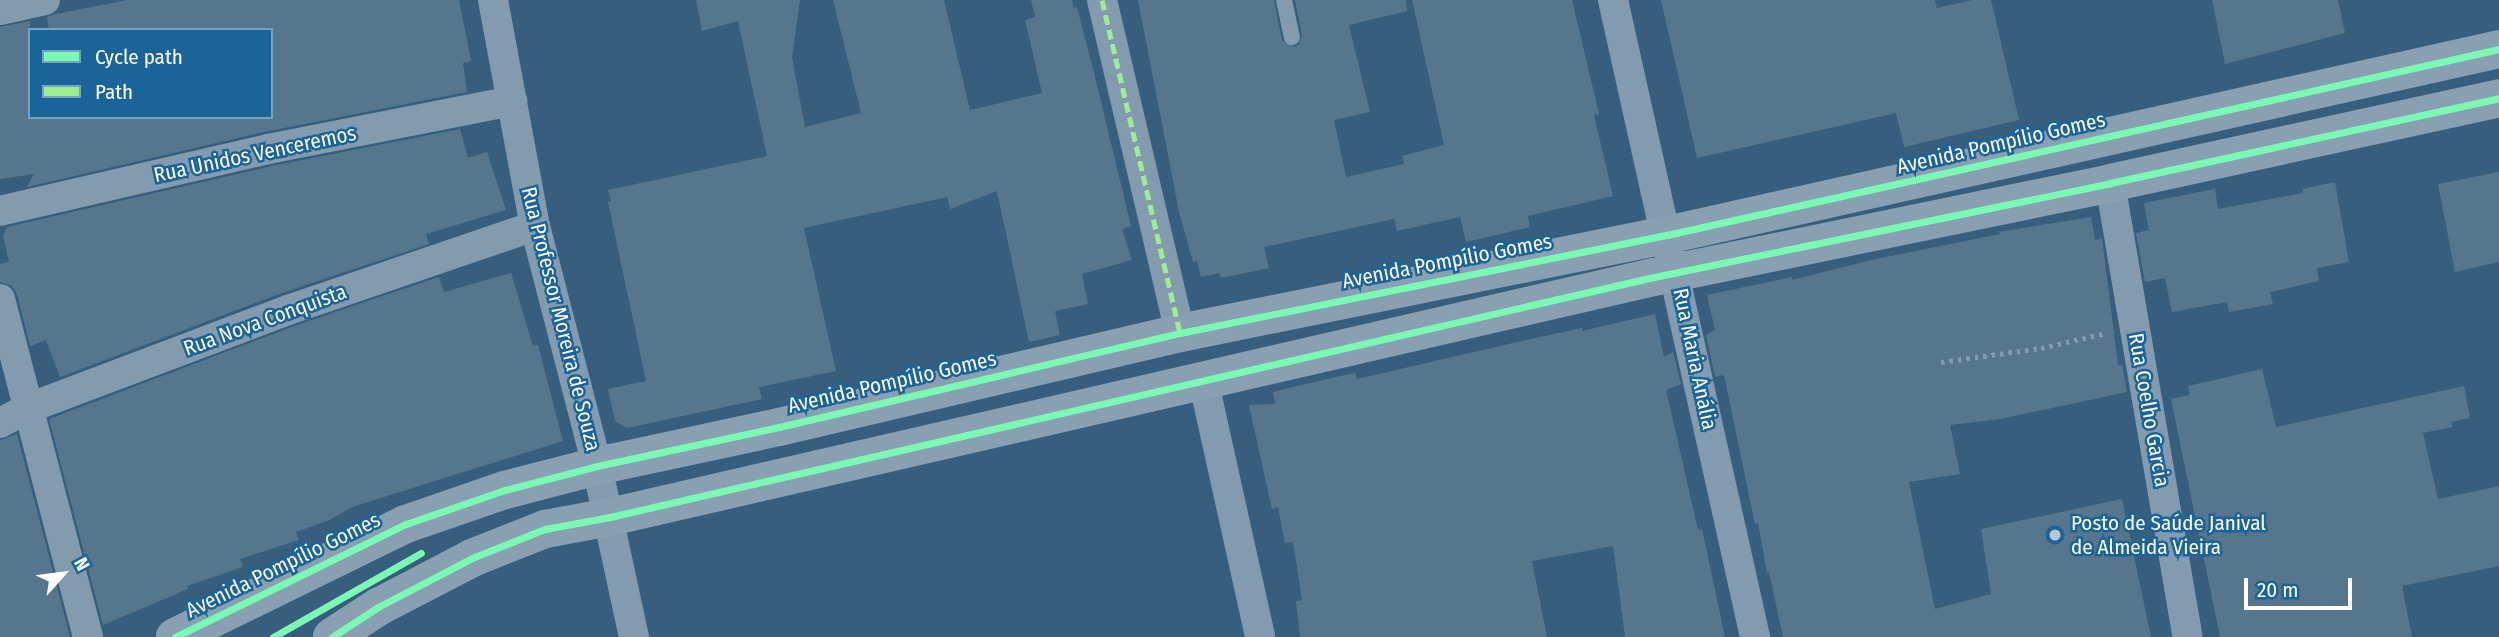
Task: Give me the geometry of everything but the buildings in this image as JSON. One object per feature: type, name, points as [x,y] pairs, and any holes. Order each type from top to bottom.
[{"type":"main road","name":"Avenida Pompílio Gomes","points":[[175,637],[406,524],[505,490],[597,466],[779,427],[1180,333],[1667,235],[2499,49]]},
{"type":"main road","points":[[339,635],[378,607],[472,558],[545,529],[610,517],[1676,272],[2110,183],[2499,98]]},
{"type":"street","points":[[0,9],[45,0]]},
{"type":"street","name":"Rua Professor Moreira de Souza","points":[[493,0],[535,226],[610,517],[634,637]]},
{"type":"street","points":[[1102,0],[1180,333]]},
{"type":"street","name":"Rua Maria Anália","points":[[1613,0],[1676,272],[1755,637]]},
{"type":"street","name":"Rua Unidos Venceremos","points":[[0,211],[268,149],[512,101]]},
{"type":"street","name":"Rua Coelho Garcia","points":[[2110,183],[2188,637]]},
{"type":"street","name":"Rua Nova Conquista","points":[[0,423],[26,409],[288,310],[535,226]]},
{"type":"street","points":[[0,299],[26,409],[88,637]]},
{"type":"street","points":[[1203,379],[1260,637]]},
{"type":"lane","points":[[1284,0],[1292,37]]},
{"type":"path","points":[[1941,362],[2041,348],[2135,329]]},
{"type":"marked path","points":[[1102,0],[1180,333]]},
{"type":"cycle path","points":[[175,637],[406,524],[505,490],[597,466],[779,427],[1180,333],[1667,235],[2499,49]]},
{"type":"cycle path","points":[[332,637],[378,607],[472,558],[545,529],[610,517],[1654,277],[2110,183],[2499,98]]},
{"type":"cycle path","points":[[273,637],[421,553]]},
{"type":"place","name":"Posto de Saúde Janival de Almeida Vieira","points":[[2055,535]]}]
